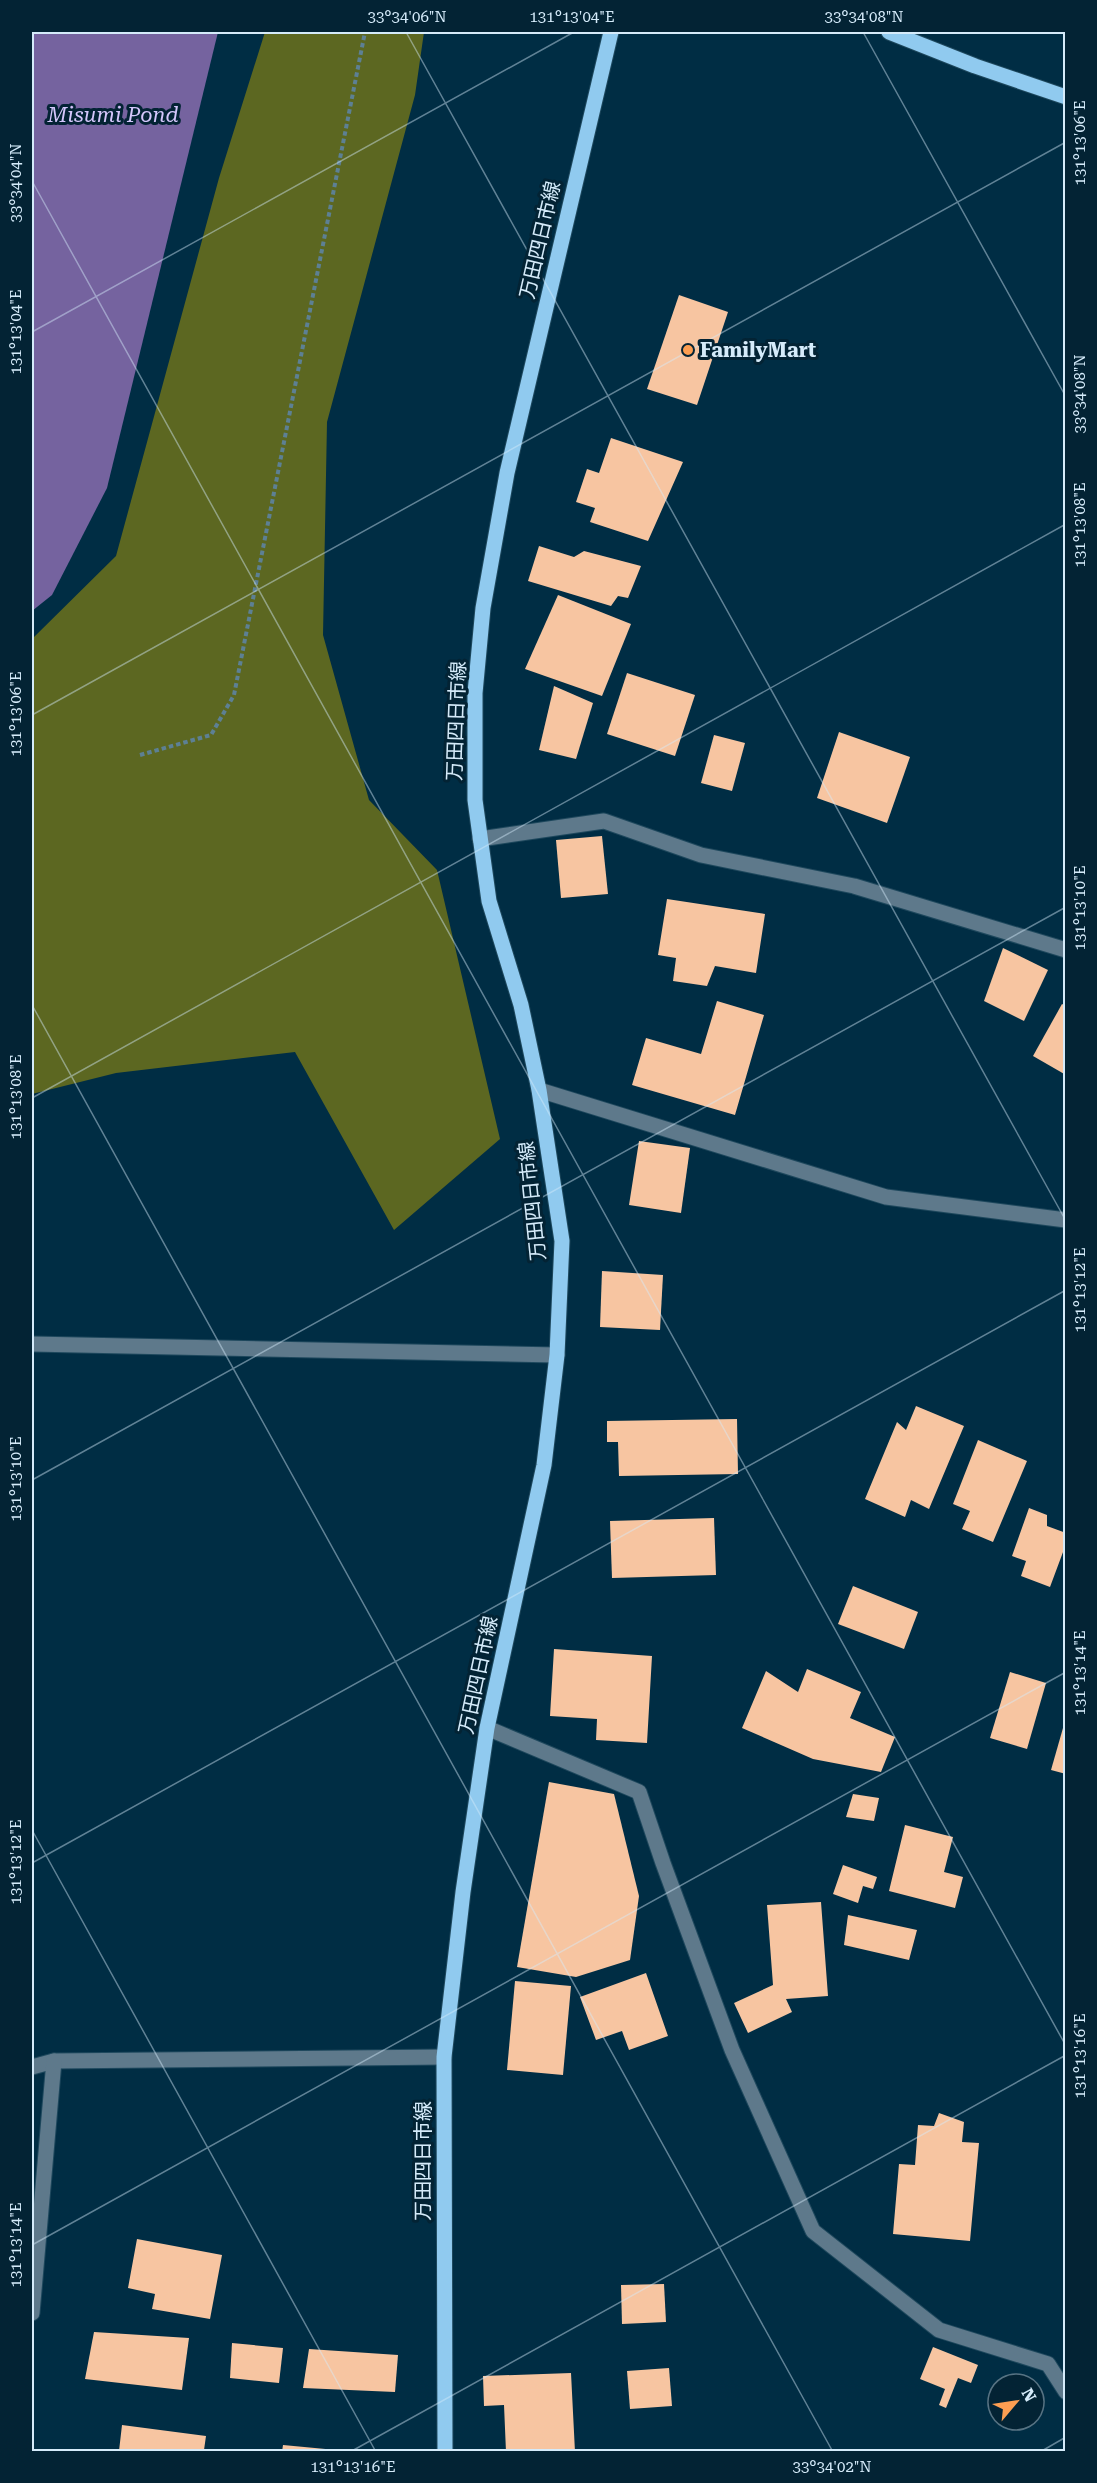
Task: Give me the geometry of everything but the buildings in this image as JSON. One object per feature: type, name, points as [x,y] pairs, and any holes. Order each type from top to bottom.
[{"type":"main road","name":"万田四日市線","points":[[445,2451],[444,2057],[463,1892],[487,1728],[544,1465],[557,1355],[562,1241],[539,1090],[521,1005],[489,901],[475,800],[475,693],[483,608],[507,472],[611,32]]},
{"type":"main road","points":[[890,32],[975,66],[1065,97]]},
{"type":"street","points":[[480,838],[604,821],[701,855],[854,886],[1065,950]]},
{"type":"street","points":[[539,1090],[886,1197],[1065,1220]]},
{"type":"street","points":[[32,1344],[557,1355]]},
{"type":"street","points":[[487,1728],[639,1792],[732,2050],[813,2231],[939,2330],[1048,2364],[1065,2392]]},
{"type":"street","points":[[32,2067],[54,2061],[444,2057]]},
{"type":"street","points":[[32,2313],[54,2061]]},
{"type":"path","points":[[140,755],[211,735],[234,695],[365,32]]},
{"type":"green space","points":[[265,32],[424,32],[415,95],[327,422],[323,635],[369,800],[437,870],[500,1139],[394,1230],[295,1052],[116,1073],[32,1094],[32,639],[116,556],[219,178]]},
{"type":"water","name":"Misumi Pond","points":[[32,32],[218,32],[107,488],[52,595],[32,611]]},
{"type":"place","name":"FamilyMart","points":[[688,350]]}]
